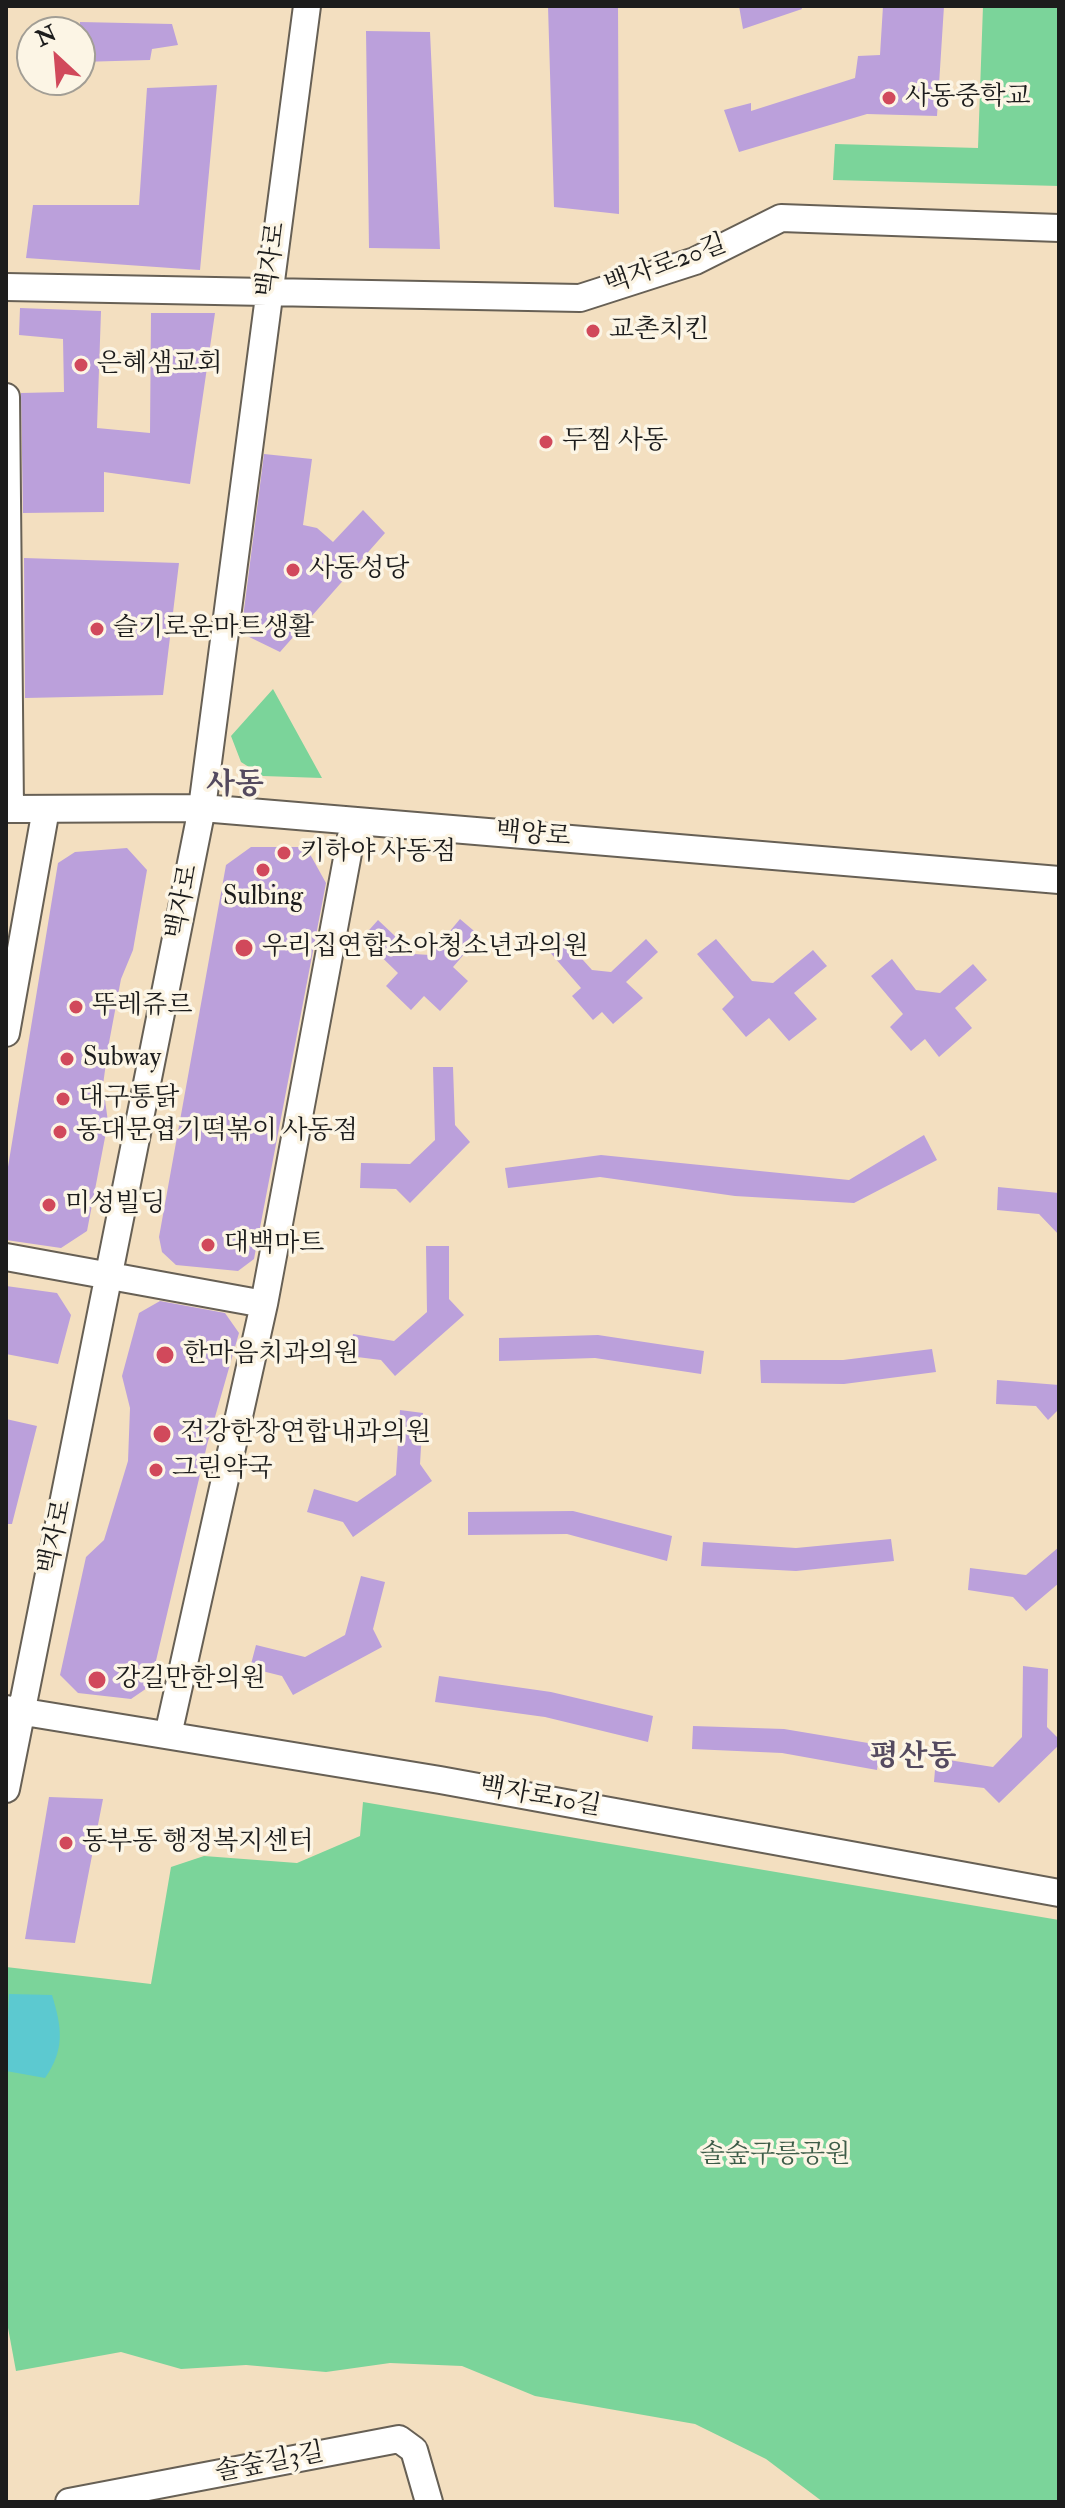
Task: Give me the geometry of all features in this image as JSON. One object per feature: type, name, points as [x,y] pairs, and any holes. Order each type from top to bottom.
[{"type":"street","name":"백자로","points":[[6,1789],[13,1710],[111,1276],[202,808],[307,6]]},
{"type":"street","name":"백자로20길","points":[[6,287],[580,298],[695,261],[781,218],[1059,228]]},
{"type":"street","points":[[6,397],[8,809]]},
{"type":"street","name":"백양로","points":[[8,809],[202,808],[1059,880]]},
{"type":"street","points":[[6,1033],[46,809]]},
{"type":"street","points":[[168,1735],[264,1304],[354,821]]},
{"type":"street","points":[[6,1257],[264,1304]]},
{"type":"street","name":"백자로10길","points":[[13,1710],[440,1780],[1059,1893]]},
{"type":"street","name":"솔숲길3길","points":[[69,2502],[144,2495],[399,2439],[414,2450],[429,2502]]},
{"type":"green space","points":[[983,6],[1059,6],[1059,186],[833,180],[835,144],[978,148]]},
{"type":"green space","points":[[273,689],[322,778],[263,776],[241,762],[231,736]]},
{"type":"green space","name":"솔숲구릉공원","points":[[363,1802],[1059,1920],[1059,2502],[823,2502],[766,2459],[695,2424],[535,2396],[462,2366],[390,2363],[326,2372],[246,2365],[181,2369],[121,2352],[16,2371],[6,2317],[6,1967],[151,1984],[171,1867],[204,1856],[297,1863],[360,1836]]},
{"type":"water","points":[[9,1994],[52,1995],[60,2038],[56,2057],[45,2078],[6,2071]]},
{"type":"building","points":[[548,6],[618,6],[619,214],[554,207]]},
{"type":"building","points":[[739,6],[801,6],[802,9],[743,29]]},
{"type":"building","points":[[883,6],[944,6],[937,116],[867,114],[739,152],[724,110],[751,103],[751,111],[855,78],[858,56],[880,55]]},
{"type":"building","points":[[96,22],[172,24],[178,45],[152,49],[150,60],[96,62]]},
{"type":"building","points":[[366,31],[430,32],[440,249],[369,248]]},
{"type":"building","points":[[217,85],[200,270],[26,258],[33,205],[139,205],[147,88]]},
{"type":"building","points":[[20,308],[101,311],[97,428],[150,433],[151,313],[215,313],[190,484],[104,472],[104,512],[23,513],[21,393],[64,392],[63,339],[19,335]]},
{"type":"building","name":"사동성당","points":[[264,454],[312,459],[303,525],[317,528],[333,542],[363,510],[385,533],[280,652],[241,633]]},
{"type":"building","name":"슬기로운마트생활","points":[[24,558],[179,563],[163,695],[25,698]]},
{"type":"building","points":[[251,847],[306,847],[326,883],[254,1259],[238,1271],[176,1265],[162,1252],[159,1237],[226,865]]},
{"type":"building","points":[[127,848],[147,870],[133,950],[121,979],[108,1048],[103,1085],[108,1122],[87,1231],[61,1248],[6,1240],[6,1179],[58,863],[75,852]]},
{"type":"building","points":[[460,919],[480,936],[453,967],[468,981],[440,1011],[424,996],[411,1010],[386,986],[398,973],[362,938],[378,920],[414,954],[430,955]]},
{"type":"building","points":[[556,930],[592,970],[611,972],[646,939],[658,952],[626,982],[643,998],[613,1024],[602,1012],[593,1020],[572,996],[581,988],[541,942]]},
{"type":"building","points":[[716,939],[752,981],[773,983],[813,950],[827,966],[794,993],[817,1019],[789,1041],[769,1018],[746,1037],[722,1009],[734,997],[697,954]]},
{"type":"building","points":[[892,959],[916,990],[940,993],[973,964],[987,980],[955,1008],[972,1028],[939,1057],[925,1039],[911,1051],[890,1027],[903,1014],[871,976]]},
{"type":"building","points":[[433,1067],[453,1067],[455,1125],[470,1142],[410,1203],[396,1189],[360,1188],[361,1163],[410,1164],[435,1140]]},
{"type":"building","points":[[924,1135],[937,1160],[854,1203],[735,1196],[600,1177],[508,1188],[505,1168],[601,1155],[849,1180]]},
{"type":"building","points":[[998,1187],[1059,1193],[1059,1235],[1039,1214],[997,1210]]},
{"type":"building","points":[[426,1246],[449,1246],[449,1299],[464,1315],[395,1376],[381,1360],[349,1356],[353,1334],[394,1341],[427,1312]]},
{"type":"building","points":[[6,1286],[57,1293],[71,1315],[58,1364],[6,1354]]},
{"type":"building","points":[[160,1301],[225,1313],[239,1333],[207,1445],[150,1686],[131,1699],[78,1693],[60,1675],[86,1557],[104,1540],[128,1461],[130,1408],[122,1376],[139,1313]]},
{"type":"building","points":[[598,1335],[704,1351],[701,1374],[595,1358],[499,1361],[499,1338]]},
{"type":"building","points":[[932,1349],[936,1372],[844,1384],[761,1383],[760,1360],[843,1360]]},
{"type":"building","points":[[997,1380],[1059,1385],[1059,1409],[1048,1420],[1036,1406],[996,1404]]},
{"type":"building","points":[[400,1410],[423,1413],[420,1464],[432,1481],[353,1537],[343,1522],[307,1512],[314,1489],[357,1502],[396,1475]]},
{"type":"building","points":[[6,1419],[37,1426],[12,1524],[6,1524]]},
{"type":"building","points":[[573,1511],[672,1536],[667,1561],[567,1534],[468,1535],[468,1512]]},
{"type":"building","points":[[891,1539],[894,1561],[796,1571],[701,1566],[703,1542],[796,1548]]},
{"type":"building","points":[[1059,1547],[1059,1583],[1026,1611],[1013,1597],[968,1590],[970,1568],[1026,1575]]},
{"type":"building","points":[[361,1576],[385,1582],[373,1629],[382,1647],[293,1695],[282,1676],[250,1668],[256,1645],[305,1657],[345,1635]]},
{"type":"building","points":[[1023,1666],[1048,1669],[1047,1727],[1059,1739],[1059,1745],[999,1803],[984,1788],[934,1782],[936,1758],[993,1767],[1022,1737]]},
{"type":"building","points":[[439,1676],[551,1692],[653,1716],[648,1742],[545,1717],[435,1702]]},
{"type":"building","points":[[693,1726],[784,1729],[880,1745],[877,1770],[782,1753],[692,1749]]},
{"type":"building","points":[[49,1797],[103,1799],[75,1943],[25,1939]]},
{"type":"place","name":"사동중학교","points":[[889,98]]},
{"type":"place","name":"교촌치킨","points":[[593,331]]},
{"type":"place","name":"은혜샘교회","points":[[81,365]]},
{"type":"place","name":"두찜 사동","points":[[546,442]]},
{"type":"place","name":"사동성당","points":[[293,570]]},
{"type":"place","name":"슬기로운마트생활","points":[[97,629]]},
{"type":"place","name":"키하야 사동점","points":[[284,853]]},
{"type":"place","name":"Sulbing","points":[[263,870]]},
{"type":"place","name":"우리집연합소아청소년과의원","points":[[244,948]]},
{"type":"place","name":"뚜레쥬르","points":[[76,1007]]},
{"type":"place","name":"Subway","points":[[67,1059]]},
{"type":"place","name":"대구통닭","points":[[63,1099]]},
{"type":"place","name":"동대문엽기떡볶이 사동점","points":[[60,1132]]},
{"type":"place","name":"미성빌딩","points":[[49,1205]]},
{"type":"place","name":"대백마트","points":[[208,1245]]},
{"type":"place","name":"한마음치과의원","points":[[165,1355]]},
{"type":"place","name":"건강한장연합내과의원","points":[[162,1434]]},
{"type":"place","name":"그린약국","points":[[156,1470]]},
{"type":"place","name":"강길만한의원","points":[[97,1680]]},
{"type":"place","name":"동부동 행정복지센터","points":[[66,1843]]},
{"type":"district","name":"사동","points":[[235,787]]},
{"type":"district","name":"평산동","points":[[913,1759]]}]
